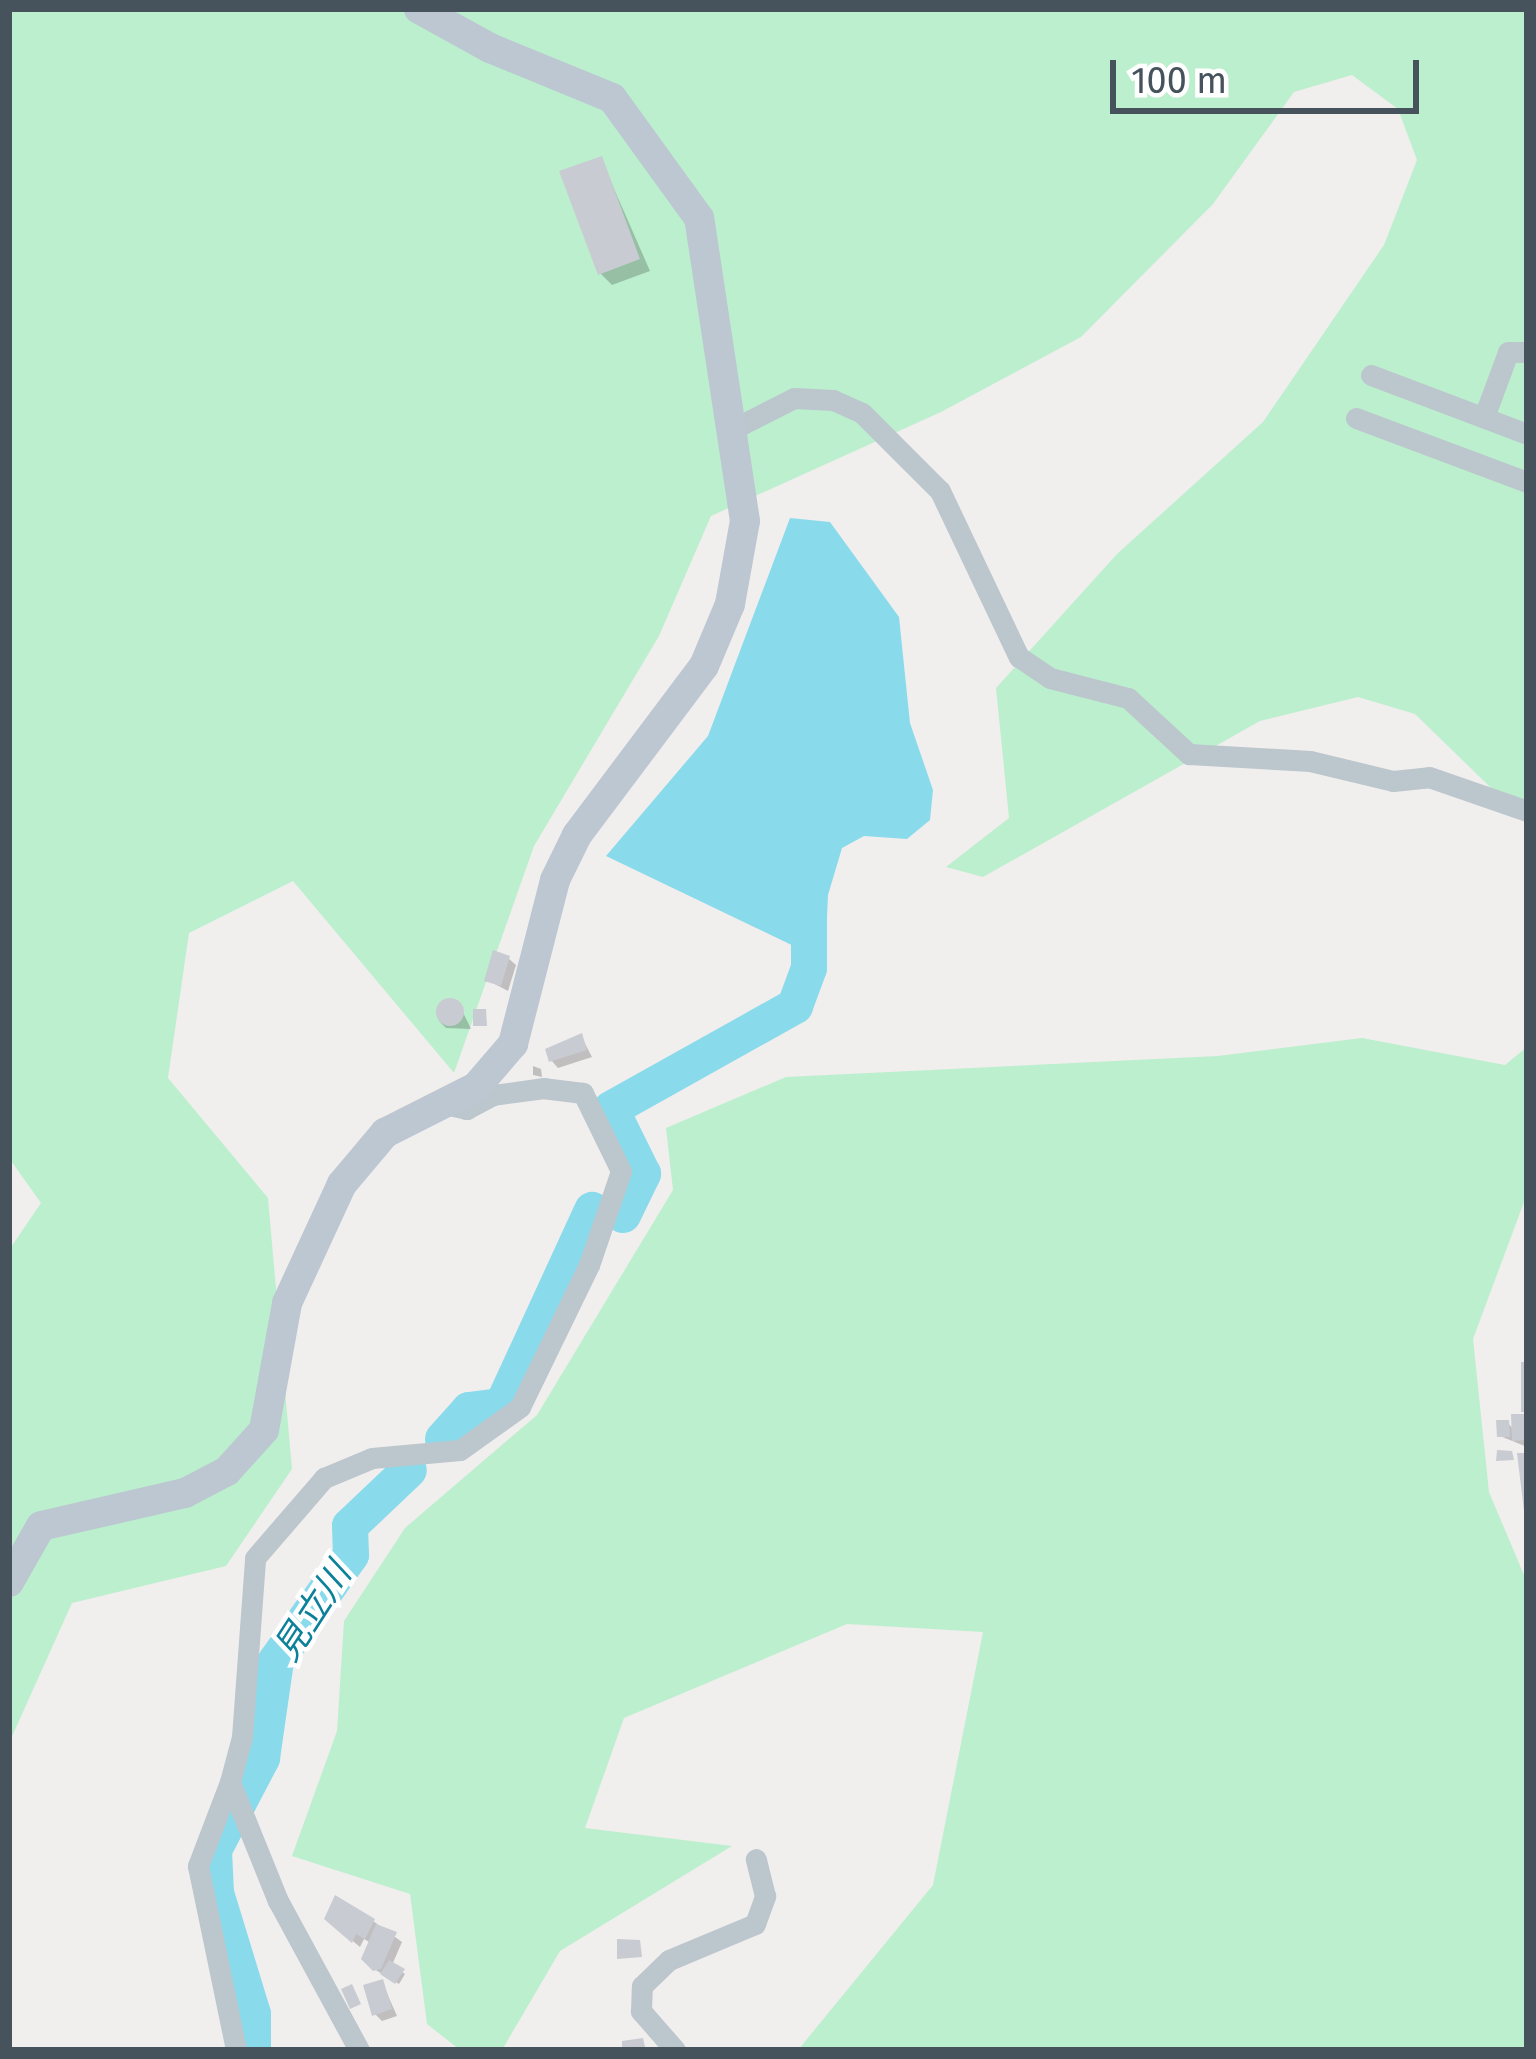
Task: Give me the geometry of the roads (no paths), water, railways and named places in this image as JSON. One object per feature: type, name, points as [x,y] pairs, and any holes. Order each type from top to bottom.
[{"type":"street","points":[[9,1582],[40,1526],[185,1492],[226,1471],[264,1430],[287,1303],[343,1184],[385,1133],[476,1087],[513,1044],[555,880],[577,835],[704,666],[719,633],[745,521],[736,428],[703,281],[704,231],[644,134],[612,98],[490,49],[419,9]]},
{"type":"street","points":[[1484,418],[1508,352],[1527,352]]},
{"type":"street","points":[[1371,375],[1527,434]]},
{"type":"street","points":[[736,428],[803,397],[862,413],[940,491],[1019,657],[1050,678],[1128,698],[1189,754],[1310,761],[1394,781],[1429,777],[1527,811]]},
{"type":"street","points":[[1356,418],[1527,482]]},
{"type":"street","points":[[359,2050],[278,1901],[236,1797],[242,1650],[261,1543],[307,1491],[343,1468],[460,1450],[520,1407],[613,1202],[620,1162],[583,1093],[544,1088],[493,1095],[467,1109],[442,1103]]},
{"type":"street","points":[[236,1797],[205,1830],[198,1866],[236,2050]]},
{"type":"street","points":[[675,2050],[641,2012],[642,1986],[669,1960],[755,1924],[765,1896],[756,1859]]},
{"type":"water","points":[[790,518],[830,522],[899,617],[910,723],[933,790],[930,820],[907,839],[864,836],[842,848],[828,895],[825,961],[606,856],[708,736]]},
{"type":"waterway","name":"見立川","points":[[623,1215],[643,1174],[611,1109],[795,1006],[809,968],[809,909]]},
{"type":"waterway","name":"見立川","points":[[443,1439],[469,1410],[502,1406],[592,1210]]},
{"type":"waterway","name":"見立川","points":[[253,2050],[253,2014],[216,1893],[214,1850],[262,1758],[276,1661],[351,1555],[350,1526],[409,1470]]}]
